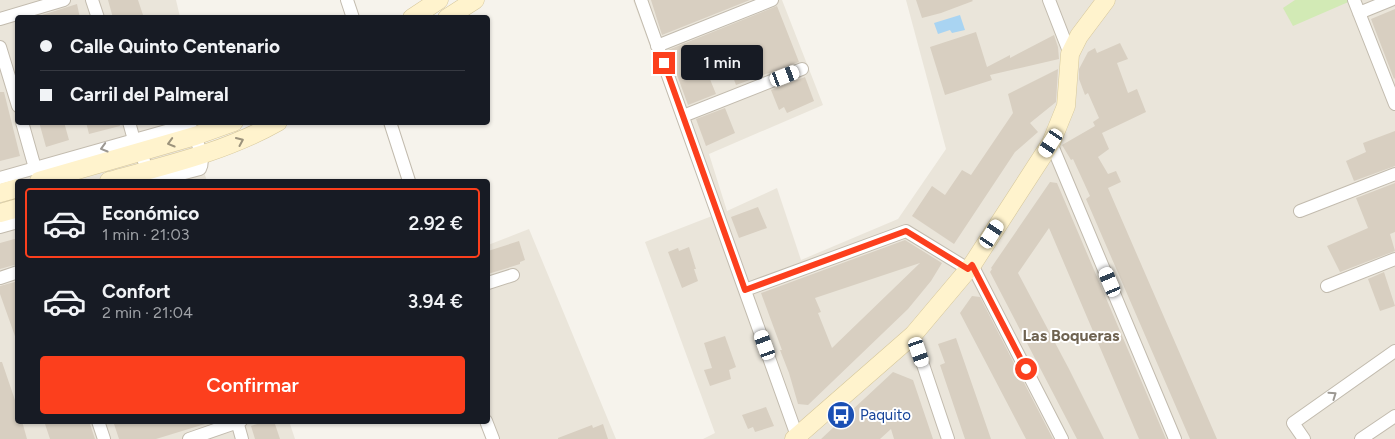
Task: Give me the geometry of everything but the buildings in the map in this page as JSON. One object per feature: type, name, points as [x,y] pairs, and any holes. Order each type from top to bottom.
[{"type":"street","points":[[0,19],[64,0]]},
{"type":"street","points":[[92,0],[97,15]]},
{"type":"street","points":[[347,0],[352,15]]},
{"type":"street","points":[[416,15],[439,0]]},
{"type":"street","points":[[452,15],[474,0]]},
{"type":"street","points":[[641,0],[796,438],[913,335],[970,267],[1051,143],[1066,106],[1070,54],[1080,36],[1106,0]]},
{"type":"street","points":[[658,46],[772,0]]},
{"type":"street","points":[[1049,0],[1070,54]]},
{"type":"street","points":[[1354,0],[1392,87],[1395,104]]},
{"type":"street","points":[[1359,13],[1391,0]]},
{"type":"street","points":[[0,46],[15,96]]},
{"type":"street","points":[[683,116],[802,69]]},
{"type":"street","points":[[23,125],[37,175]]},
{"type":"street","points":[[130,125],[137,146],[152,178]]},
{"type":"street","points":[[0,178],[37,175],[137,146],[195,136],[226,125]]},
{"type":"street","points":[[138,179],[152,178],[201,154],[239,142],[272,125]]},
{"type":"street","points":[[391,125],[408,179]]},
{"type":"street","points":[[195,136],[201,154]]},
{"type":"street","points":[[1051,143],[1175,439]]},
{"type":"street","points":[[1300,211],[1395,174]]},
{"type":"street","points":[[0,193],[15,189]]},
{"type":"street","points":[[0,213],[15,209]]},
{"type":"street","points":[[0,227],[15,223]]},
{"type":"street","points":[[745,290],[906,231],[970,267],[1062,439]]},
{"type":"street","points":[[1328,286],[1395,259]]},
{"type":"street","points":[[0,278],[15,273]]},
{"type":"street","points":[[490,282],[513,275]]},
{"type":"street","points":[[913,335],[948,439]]},
{"type":"street","points":[[1304,439],[1293,423],[1395,351]]},
{"type":"street","points":[[1362,439],[1395,416]]},
{"type":"street","points":[[99,424],[104,439]]},
{"type":"street","points":[[189,439],[232,424]]},
{"type":"street","points":[[238,424],[242,439]]},
{"type":"street","points":[[487,424],[493,439]]},
{"type":"shaded area","points":[[0,0],[176,0],[180,15],[15,15],[15,125],[193,125],[197,152],[206,179],[15,179],[15,424],[290,424],[295,439],[0,439]]},
{"type":"shaded area","points":[[633,0],[782,0],[823,105],[709,154],[727,211],[777,188],[801,260],[898,219],[946,149],[906,0],[1395,0],[1395,439],[703,439],[715,433],[645,242],[712,216]]},
{"type":"shaded area","points":[[529,229],[616,439],[486,439],[480,424],[490,424],[490,244]]},
{"type":"green space","points":[[1295,0],[1353,0],[1293,26],[1283,8]]},
{"type":"water","points":[[960,15],[965,30],[952,33],[950,30],[938,34],[934,23]]},
{"type":"place","name":"Paquito","points":[[841,415]]},
{"type":"district","name":"Las Boqueras","points":[[1071,335]]},
{"type":"route","points":[[664,63],[745,290],[906,231],[968,269],[972,265],[1026,369]]}]
